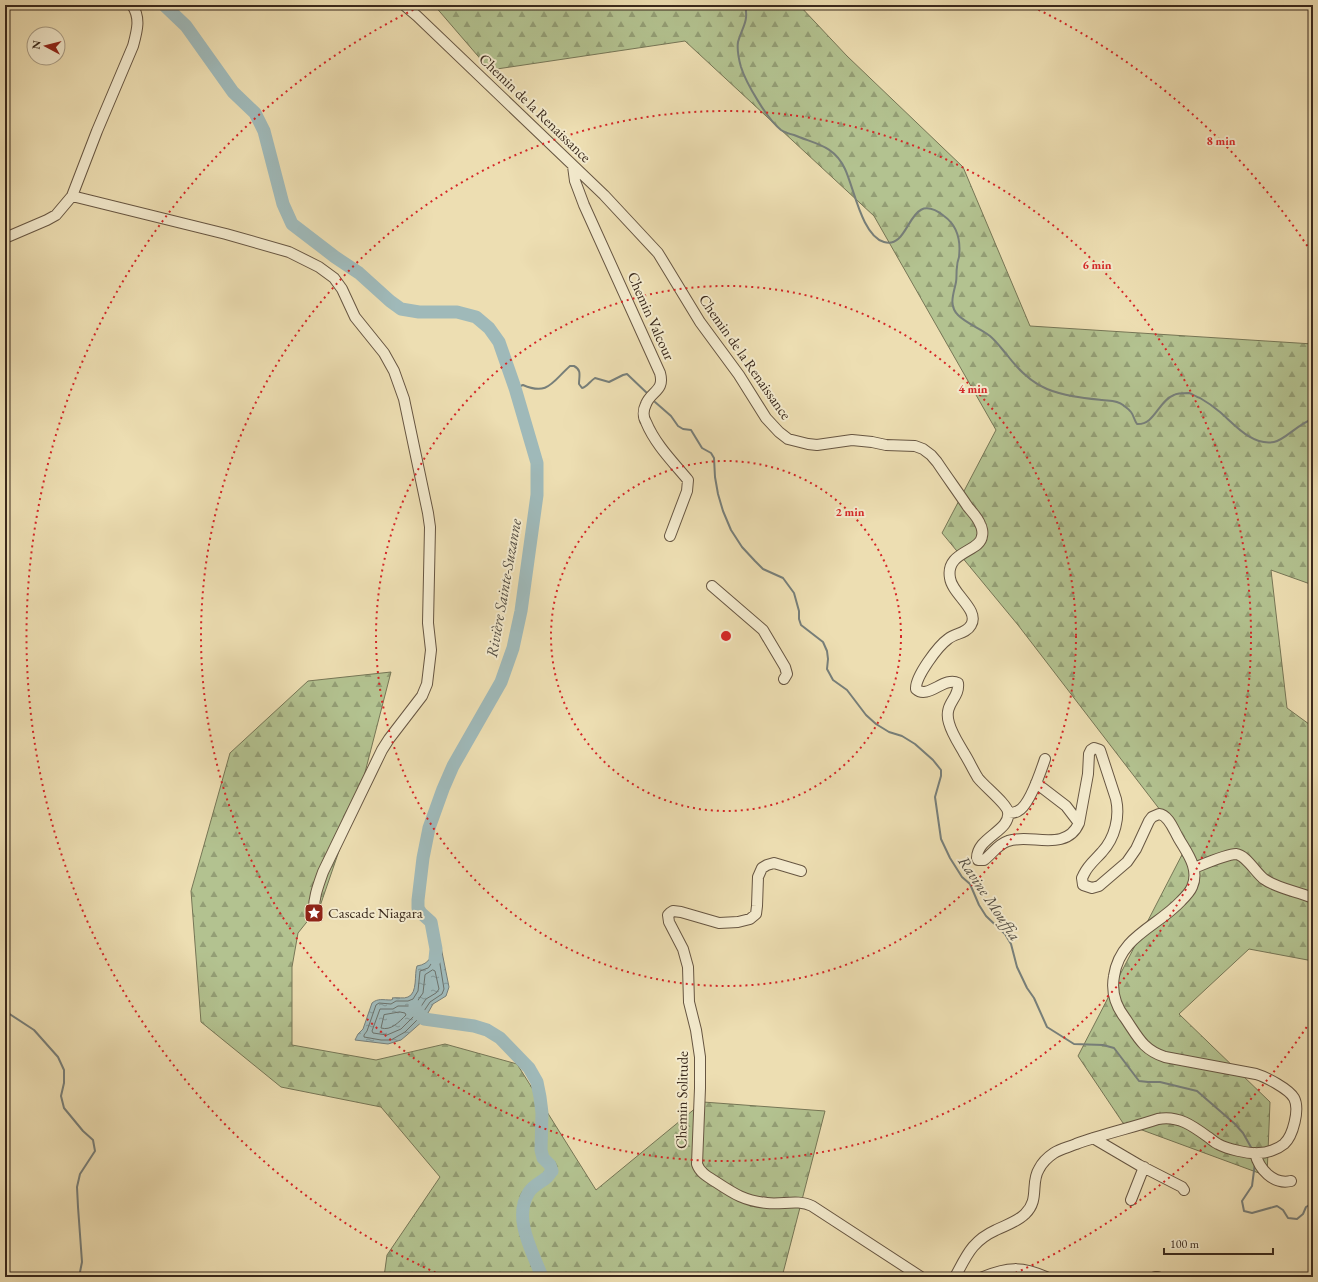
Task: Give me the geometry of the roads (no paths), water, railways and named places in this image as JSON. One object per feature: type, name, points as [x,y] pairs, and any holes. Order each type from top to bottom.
[{"type":"street","points":[[5,238],[56,214],[72,196],[97,131],[133,46],[138,20],[136,10],[132,5]]},
{"type":"street","name":"Chemin de la Renaissance","points":[[404,5],[624,214],[658,253],[700,322],[739,375],[766,418],[779,432],[788,439],[817,445],[852,440],[886,445],[914,446],[923,449],[937,462],[980,524],[983,537],[980,542],[955,559],[949,574],[951,584],[972,613],[972,625],[967,630],[952,636],[943,644],[917,679],[916,689],[920,692],[948,682],[954,681],[958,683],[956,695],[947,712],[952,731],[978,778],[1008,808],[1009,813]]},
{"type":"street","name":"Chemin Valcour","points":[[573,166],[584,205],[662,379],[661,385],[646,403],[644,416],[656,440],[688,480],[687,491],[670,536]]},
{"type":"street","points":[[72,196],[226,234],[289,252],[320,267],[334,278],[342,289],[354,317],[384,353],[394,371],[404,399],[430,527],[428,623],[430,650],[427,684],[422,696],[389,738],[382,750],[323,872],[317,888],[314,913]]},
{"type":"street","points":[[712,586],[763,630],[785,667],[787,674],[784,679]]},
{"type":"street","points":[[955,1277],[973,1245],[984,1237],[1020,1219],[1027,1212],[1034,1200],[1036,1174],[1038,1169],[1046,1159],[1060,1150],[1093,1138],[1158,1119],[1173,1118],[1188,1123],[1217,1144],[1255,1153],[1264,1152],[1275,1149],[1288,1139],[1296,1114],[1295,1099],[1293,1096],[1283,1088],[1256,1074],[1154,1054],[1143,1044],[1122,1014],[1114,999],[1112,987],[1117,962],[1125,948],[1136,936],[1176,907],[1187,895],[1195,878],[1194,868],[1171,825],[1165,816],[1159,814],[1152,817],[1149,821],[1136,849],[1127,862],[1100,886],[1092,888],[1083,885],[1082,878],[1084,874],[1112,837],[1116,818],[1116,799],[1102,753],[1099,749],[1094,748],[1089,754],[1088,774],[1079,823],[1076,828],[1066,837],[1050,840],[1014,839],[1007,841],[996,848],[984,860],[978,860],[977,855],[980,847],[1005,823],[1009,813],[1018,811],[1023,807],[1036,783],[1045,759]]},
{"type":"street","points":[[1036,783],[1061,802],[1079,823]]},
{"type":"street","points":[[1194,868],[1231,855],[1239,855],[1246,860],[1258,874],[1269,882],[1313,898]]},
{"type":"street","name":"Chemin Solitude","points":[[801,871],[774,863],[762,868],[758,877],[756,914],[750,919],[738,922],[719,923],[681,912],[674,911],[668,915],[669,922],[683,949],[688,967],[689,1002],[696,1030],[700,1057],[697,1164],[702,1172],[738,1197],[768,1203],[801,1203],[812,1206],[921,1277]]},
{"type":"street","points":[[1093,1138],[1141,1166],[1182,1187],[1184,1190]]},
{"type":"street","points":[[1255,1153],[1259,1165],[1269,1175],[1276,1180],[1285,1182],[1291,1181]]},
{"type":"street","points":[[1128,1189],[1141,1166]]},
{"type":"street","points":[[1131,1200],[1141,1166]]},
{"type":"street","points":[[983,1277],[1004,1270],[1016,1268],[1029,1270],[1046,1277]]},
{"type":"water","points":[[440,942],[449,987],[446,996],[433,1004],[424,1020],[401,1040],[388,1044],[355,1040],[363,1029],[374,1001],[391,1000],[393,999],[392,998],[406,998],[411,995],[414,988],[417,966],[428,961],[432,955],[434,943]]},
{"type":"waterway","name":"Rivière Sainte-Suzanne","points":[[164,5],[186,26],[233,92],[255,113],[264,131],[283,204],[292,224],[335,257],[359,273],[401,309],[419,312],[457,312],[476,317],[489,328],[499,342],[515,388],[537,463],[537,495],[521,611],[513,648],[501,682],[453,766],[429,828],[423,858],[418,908],[421,913],[431,922],[436,949],[435,959]]},
{"type":"waterway","points":[[745,5],[746,20],[738,42],[741,67],[752,91],[775,125],[782,131],[823,146],[830,150],[841,161],[864,221],[876,238],[884,242],[893,242],[900,237],[916,214],[923,209],[932,209],[949,220],[953,224],[959,239],[959,257],[952,299],[955,311],[965,321],[992,338],[1030,379],[1047,389],[1060,393],[1118,402],[1130,411],[1137,424],[1148,421],[1164,402],[1175,394],[1181,393],[1189,393],[1213,406],[1244,433],[1258,441],[1278,441],[1313,419]]},
{"type":"waterway","name":"Ravine Mouffia","points":[[515,388],[523,385],[531,388],[544,388],[554,382],[570,366],[574,366],[579,371],[579,384],[582,388],[595,378],[609,382],[627,374],[648,394]]},
{"type":"waterway","name":"Ravine Mouffia","points":[[655,402],[671,416],[678,426],[683,429],[691,430],[702,448],[711,453],[714,458],[718,494],[731,530],[742,547],[755,561],[763,569],[783,578],[794,593],[801,625],[823,642],[827,651],[827,669],[833,680],[847,690],[866,715],[876,724],[915,744],[933,760],[941,770],[941,776],[935,797],[941,839],[950,858],[962,877],[970,884],[979,905],[986,916],[1005,934],[1011,944],[1017,967],[1027,988],[1034,998],[1047,1027],[1074,1044],[1103,1045],[1114,1048],[1139,1081],[1160,1082],[1197,1091],[1235,1124],[1243,1133],[1252,1149]]},
{"type":"waterway","name":"Rivière Sainte-Suzanne","points":[[415,1006],[416,1010],[424,1019],[474,1026],[487,1030],[500,1038],[529,1068],[537,1082],[542,1113],[541,1150],[543,1158],[550,1165],[552,1171],[529,1192],[524,1202],[523,1224],[529,1246],[542,1277]]},
{"type":"waterway","points":[[5,1011],[34,1030],[58,1057],[64,1070],[64,1083],[61,1096],[64,1108],[83,1131],[93,1140],[95,1151],[80,1174],[77,1187],[82,1262],[79,1277]]},
{"type":"waterway","name":"Ravine Mouffia","points":[[1255,1163],[1252,1186],[1242,1201],[1244,1211],[1252,1213],[1277,1206],[1283,1210],[1288,1218],[1297,1219],[1303,1214],[1306,1207],[1313,1203]]},
{"type":"place","name":"Cascade Niagara","points":[[314,913]]}]
